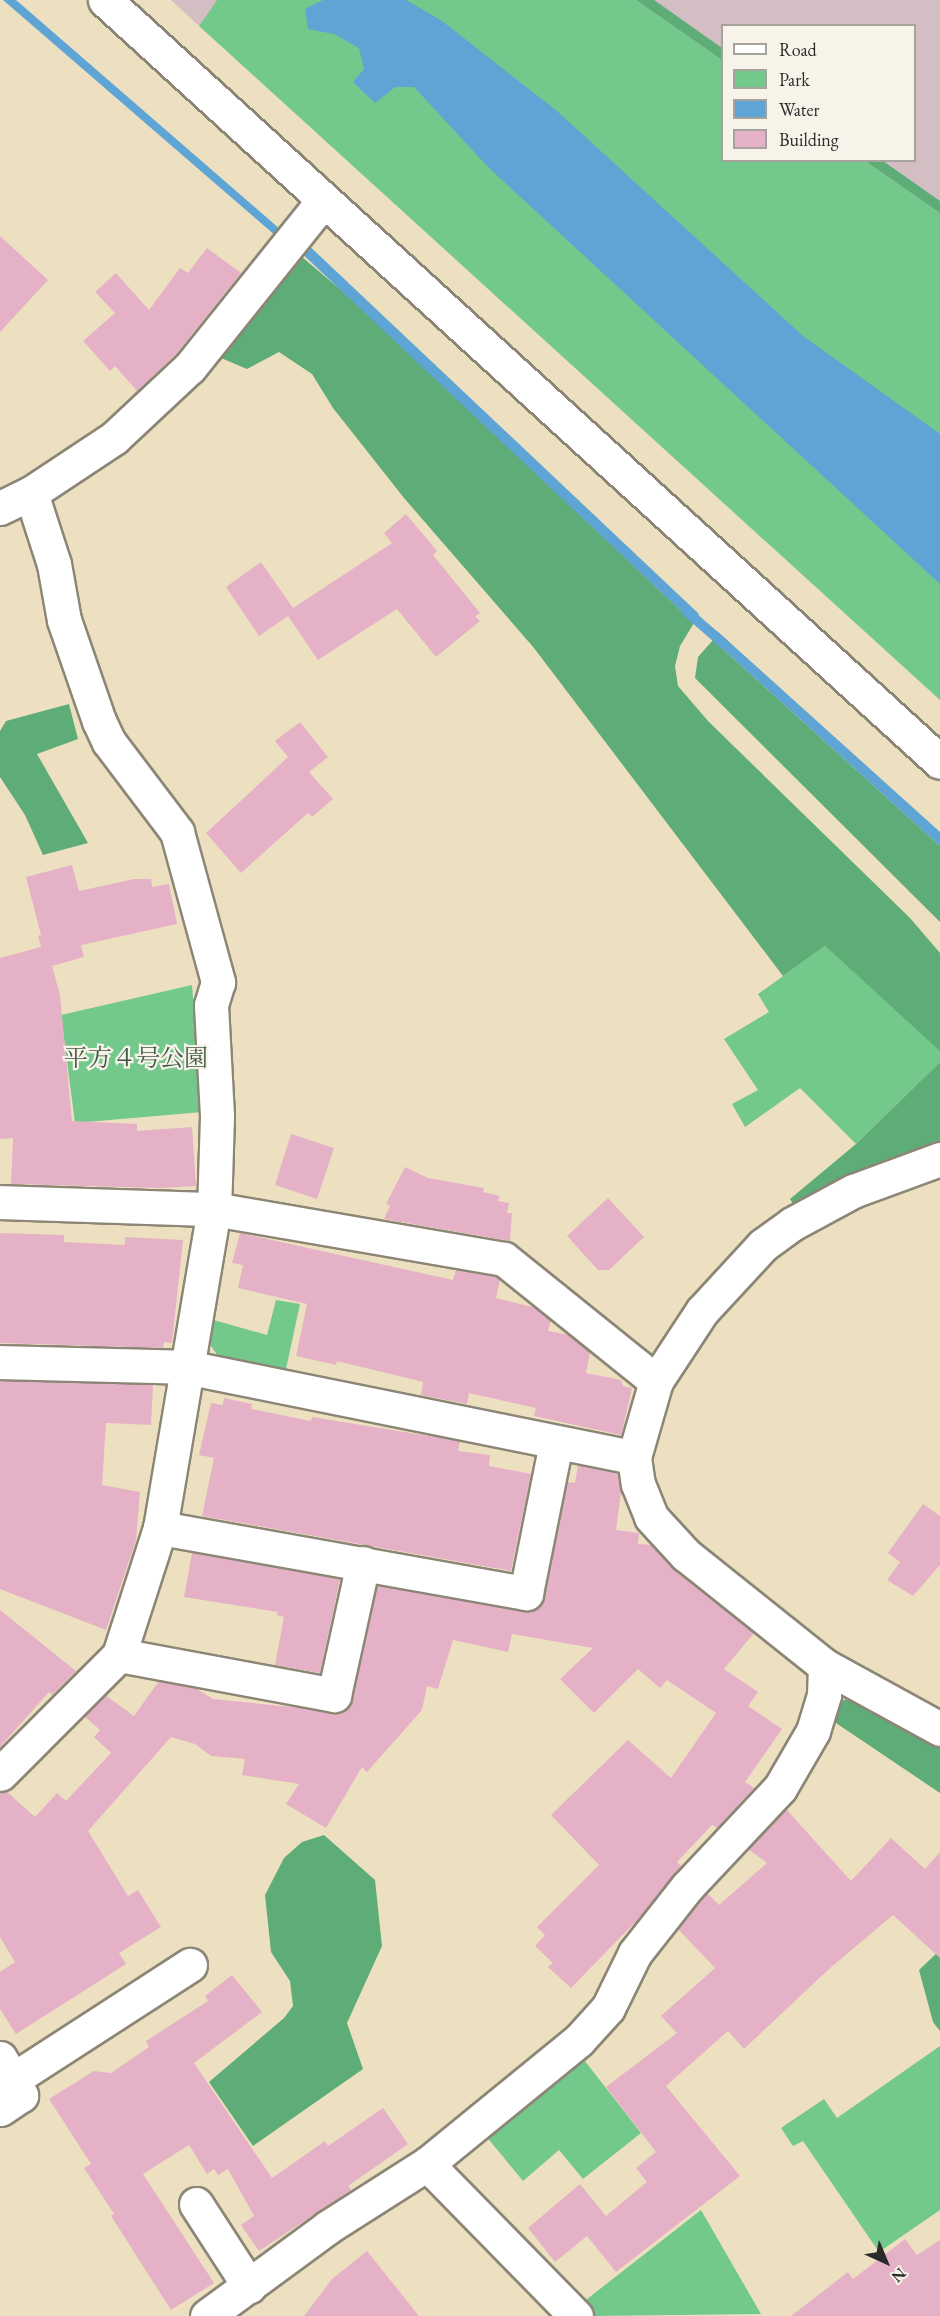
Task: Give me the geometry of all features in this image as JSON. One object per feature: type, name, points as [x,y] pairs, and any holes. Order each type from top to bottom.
[{"type":"street","points":[[105,0],[940,762]]},
{"type":"street","points":[[0,508],[31,493],[140,417],[190,367],[275,256],[324,200]]},
{"type":"street","points":[[0,1774],[119,1655],[160,1528],[214,1209],[217,1116],[211,1005],[218,982],[177,832],[109,742],[95,712],[64,620],[54,564],[31,493]]},
{"type":"street","points":[[940,1159],[853,1191],[792,1224],[763,1245],[702,1311],[656,1381],[634,1457],[638,1484],[651,1517],[694,1561],[825,1666],[940,1729]]},
{"type":"street","points":[[0,1202],[214,1209],[504,1259],[656,1381]]},
{"type":"street","points":[[0,1362],[186,1366],[556,1443],[634,1457]]},
{"type":"street","points":[[160,1528],[526,1593],[556,1443]]},
{"type":"street","points":[[119,1655],[334,1695],[363,1563]]},
{"type":"street","points":[[207,2316],[328,2227],[427,2164],[579,2040],[608,2008],[635,1953],[687,1887],[780,1788],[813,1731],[824,1695],[825,1666]]},
{"type":"street","points":[[4,2082],[190,1965]]},
{"type":"street","points":[[427,2164],[576,2316]]},
{"type":"street","points":[[196,2204],[249,2286]]},
{"type":"shaded area","points":[[171,0],[217,0],[199,26]]},
{"type":"shaded area","points":[[636,0],[940,0],[940,213],[866,162],[916,162],[916,24],[721,24],[721,59]]},
{"type":"green space","points":[[217,0],[636,0],[721,59],[721,162],[866,162],[940,213],[940,700],[199,26]]},
{"type":"green space","points":[[636,0],[654,0],[721,47],[721,59]]},
{"type":"green space","points":[[866,162],[884,162],[940,201],[940,213]]},
{"type":"green space","points":[[295,251],[355,302],[694,623],[680,646],[675,666],[678,686],[708,721],[910,918],[940,953],[940,1051],[825,946],[783,976],[534,648],[404,498],[333,408],[312,374],[279,352],[247,369],[214,355]]},
{"type":"green space","points":[[713,640],[940,846],[940,922],[695,678],[698,657]]},
{"type":"green space","points":[[69,704],[78,739],[37,754],[88,843],[43,855],[25,815],[0,777],[0,731],[6,721]]},
{"type":"green space","points":[[825,946],[940,1050],[940,1062],[856,1144],[800,1088],[745,1127],[732,1104],[758,1090],[724,1039],[769,1012],[758,994]]},
{"type":"green space","name":"平方４号公園","points":[[192,985],[202,1112],[75,1123],[61,1015]]},
{"type":"green space","points":[[940,1062],[940,1144],[796,1209],[790,1199],[856,1144]]},
{"type":"green space","points":[[276,1300],[300,1304],[286,1369],[218,1356],[206,1339],[210,1319],[267,1335]]},
{"type":"green space","points":[[857,1698],[940,1742],[940,1793],[833,1721],[843,1700]]},
{"type":"green space","points":[[324,1835],[375,1880],[382,1946],[347,2023],[363,2069],[253,2146],[209,2082],[284,2018],[293,2006],[290,1981],[271,1952],[265,1895],[284,1858],[302,1842]]},
{"type":"green space","points":[[940,1950],[940,2031],[933,2022],[919,1970]]},
{"type":"green space","points":[[940,2046],[940,2210],[879,2252],[803,2141],[793,2146],[781,2128],[824,2099],[837,2118]]},
{"type":"green space","points":[[581,2056],[641,2133],[583,2179],[559,2150],[523,2181],[486,2136]]},
{"type":"green space","points":[[701,2210],[761,2314],[595,2316],[582,2303]]},
{"type":"water","points":[[3,0],[16,0],[281,230],[277,237]]},
{"type":"water","points":[[323,0],[406,0],[442,21],[557,111],[803,336],[940,434],[940,584],[488,167],[414,87],[395,87],[375,103],[353,82],[364,69],[359,48],[334,34],[308,29],[305,9]]},
{"type":"water","points":[[303,240],[699,614],[694,623],[296,248]]},
{"type":"water","points":[[717,631],[940,832],[940,846],[713,640]]},
{"type":"building","points":[[0,236],[48,280],[0,332]]},
{"type":"building","points":[[207,248],[241,273],[176,354],[137,391],[115,366],[110,371],[83,341],[115,313],[95,292],[116,273],[149,310],[180,268],[188,273]]},
{"type":"building","points":[[406,514],[437,551],[433,555],[480,613],[475,616],[480,621],[436,657],[397,609],[318,660],[288,616],[259,636],[226,587],[261,562],[293,608],[392,543],[384,533]]},
{"type":"building","points":[[300,722],[328,757],[309,772],[333,799],[312,817],[308,813],[241,873],[206,833],[288,757],[275,741]]},
{"type":"building","points":[[72,865],[79,891],[134,879],[151,879],[152,887],[169,884],[177,924],[81,945],[84,957],[52,966],[60,995],[72,1121],[137,1124],[137,1131],[192,1127],[196,1186],[159,1188],[11,1184],[13,1138],[0,1139],[0,958],[41,947],[38,936],[41,935],[26,877]]},
{"type":"building","points":[[291,1134],[334,1148],[317,1199],[275,1185]]},
{"type":"building","points":[[405,1167],[428,1178],[484,1188],[483,1192],[500,1196],[498,1201],[509,1203],[507,1213],[512,1213],[510,1241],[384,1219],[390,1206],[386,1204]]},
{"type":"building","points":[[608,1198],[644,1237],[609,1270],[598,1270],[567,1236]]},
{"type":"building","points":[[0,1233],[64,1235],[64,1242],[125,1245],[125,1237],[183,1240],[172,1343],[164,1342],[163,1348],[0,1343]]},
{"type":"building","points":[[240,1233],[453,1280],[456,1270],[496,1277],[500,1280],[496,1298],[536,1308],[551,1320],[548,1331],[569,1335],[590,1352],[586,1373],[621,1380],[623,1386],[632,1388],[621,1435],[534,1416],[536,1408],[469,1393],[467,1404],[421,1395],[423,1382],[337,1361],[336,1365],[296,1356],[307,1304],[238,1288],[243,1265],[232,1263]]},
{"type":"building","points":[[0,1381],[153,1385],[151,1425],[106,1423],[102,1485],[140,1492],[136,1540],[106,1630],[0,1589]]},
{"type":"building","points":[[224,1398],[252,1404],[251,1409],[311,1421],[312,1417],[460,1441],[458,1451],[490,1455],[489,1466],[531,1474],[511,1571],[202,1516],[214,1458],[199,1455],[211,1403],[223,1405]]},
{"type":"building","points":[[578,1465],[618,1474],[621,1493],[616,1530],[639,1533],[638,1544],[652,1545],[674,1570],[754,1633],[724,1669],[758,1692],[748,1706],[782,1729],[745,1782],[754,1788],[717,1828],[712,1825],[677,1862],[681,1866],[641,1916],[571,1988],[548,1967],[553,1963],[535,1946],[545,1935],[537,1927],[599,1865],[551,1815],[628,1740],[671,1778],[716,1713],[667,1680],[660,1688],[638,1669],[594,1713],[560,1679],[593,1648],[512,1634],[508,1652],[453,1640],[438,1689],[427,1686],[422,1710],[367,1772],[362,1767],[326,1828],[286,1804],[299,1784],[242,1775],[245,1759],[211,1756],[195,1744],[171,1737],[88,1831],[128,1896],[138,1890],[161,1927],[119,1953],[126,1964],[16,2034],[0,2009],[0,1972],[15,1962],[0,1937],[0,1792],[6,1791],[35,1817],[57,1793],[66,1801],[111,1753],[94,1737],[100,1730],[84,1716],[105,1695],[134,1716],[159,1681],[197,1689],[213,1699],[341,1712],[352,1699],[377,1586],[533,1610],[544,1597],[567,1482],[575,1483]]},
{"type":"building","points":[[923,1504],[940,1516],[940,1565],[913,1596],[887,1580],[900,1562],[888,1553]]},
{"type":"building","points":[[192,1553],[340,1579],[320,1673],[275,1665],[284,1617],[277,1615],[278,1612],[184,1597]]},
{"type":"building","points":[[0,1610],[76,1671],[52,1695],[49,1692],[0,1747]]},
{"type":"building","points":[[786,1809],[851,1881],[891,1838],[925,1869],[940,1852],[940,1958],[893,1915],[829,1969],[744,2049],[728,2031],[666,2086],[740,2176],[616,2272],[587,2236],[555,2262],[528,2228],[580,2184],[606,2216],[647,2182],[636,2168],[656,2152],[606,2087],[677,2033],[661,2016],[715,1968],[678,1929],[707,1893],[719,1905],[767,1863],[748,1849]]},
{"type":"building","points":[[232,1975],[262,2012],[194,2063],[272,2178],[325,2141],[328,2146],[383,2108],[408,2144],[348,2186],[351,2190],[259,2251],[241,2225],[254,2216],[228,2169],[218,2175],[214,2169],[207,2174],[189,2145],[143,2174],[214,2283],[171,2310],[111,2216],[114,2214],[84,2168],[91,2164],[49,2099],[94,2071],[111,2073],[149,2047],[146,2041],[208,2001],[205,1996]]},
{"type":"building","points":[[905,2239],[917,2255],[940,2240],[940,2316],[791,2316],[848,2272],[853,2279]]},
{"type":"building","points":[[367,2251],[419,2316],[304,2316],[332,2279]]},
{"type":"waterway","points":[[686,611],[724,644]]}]
